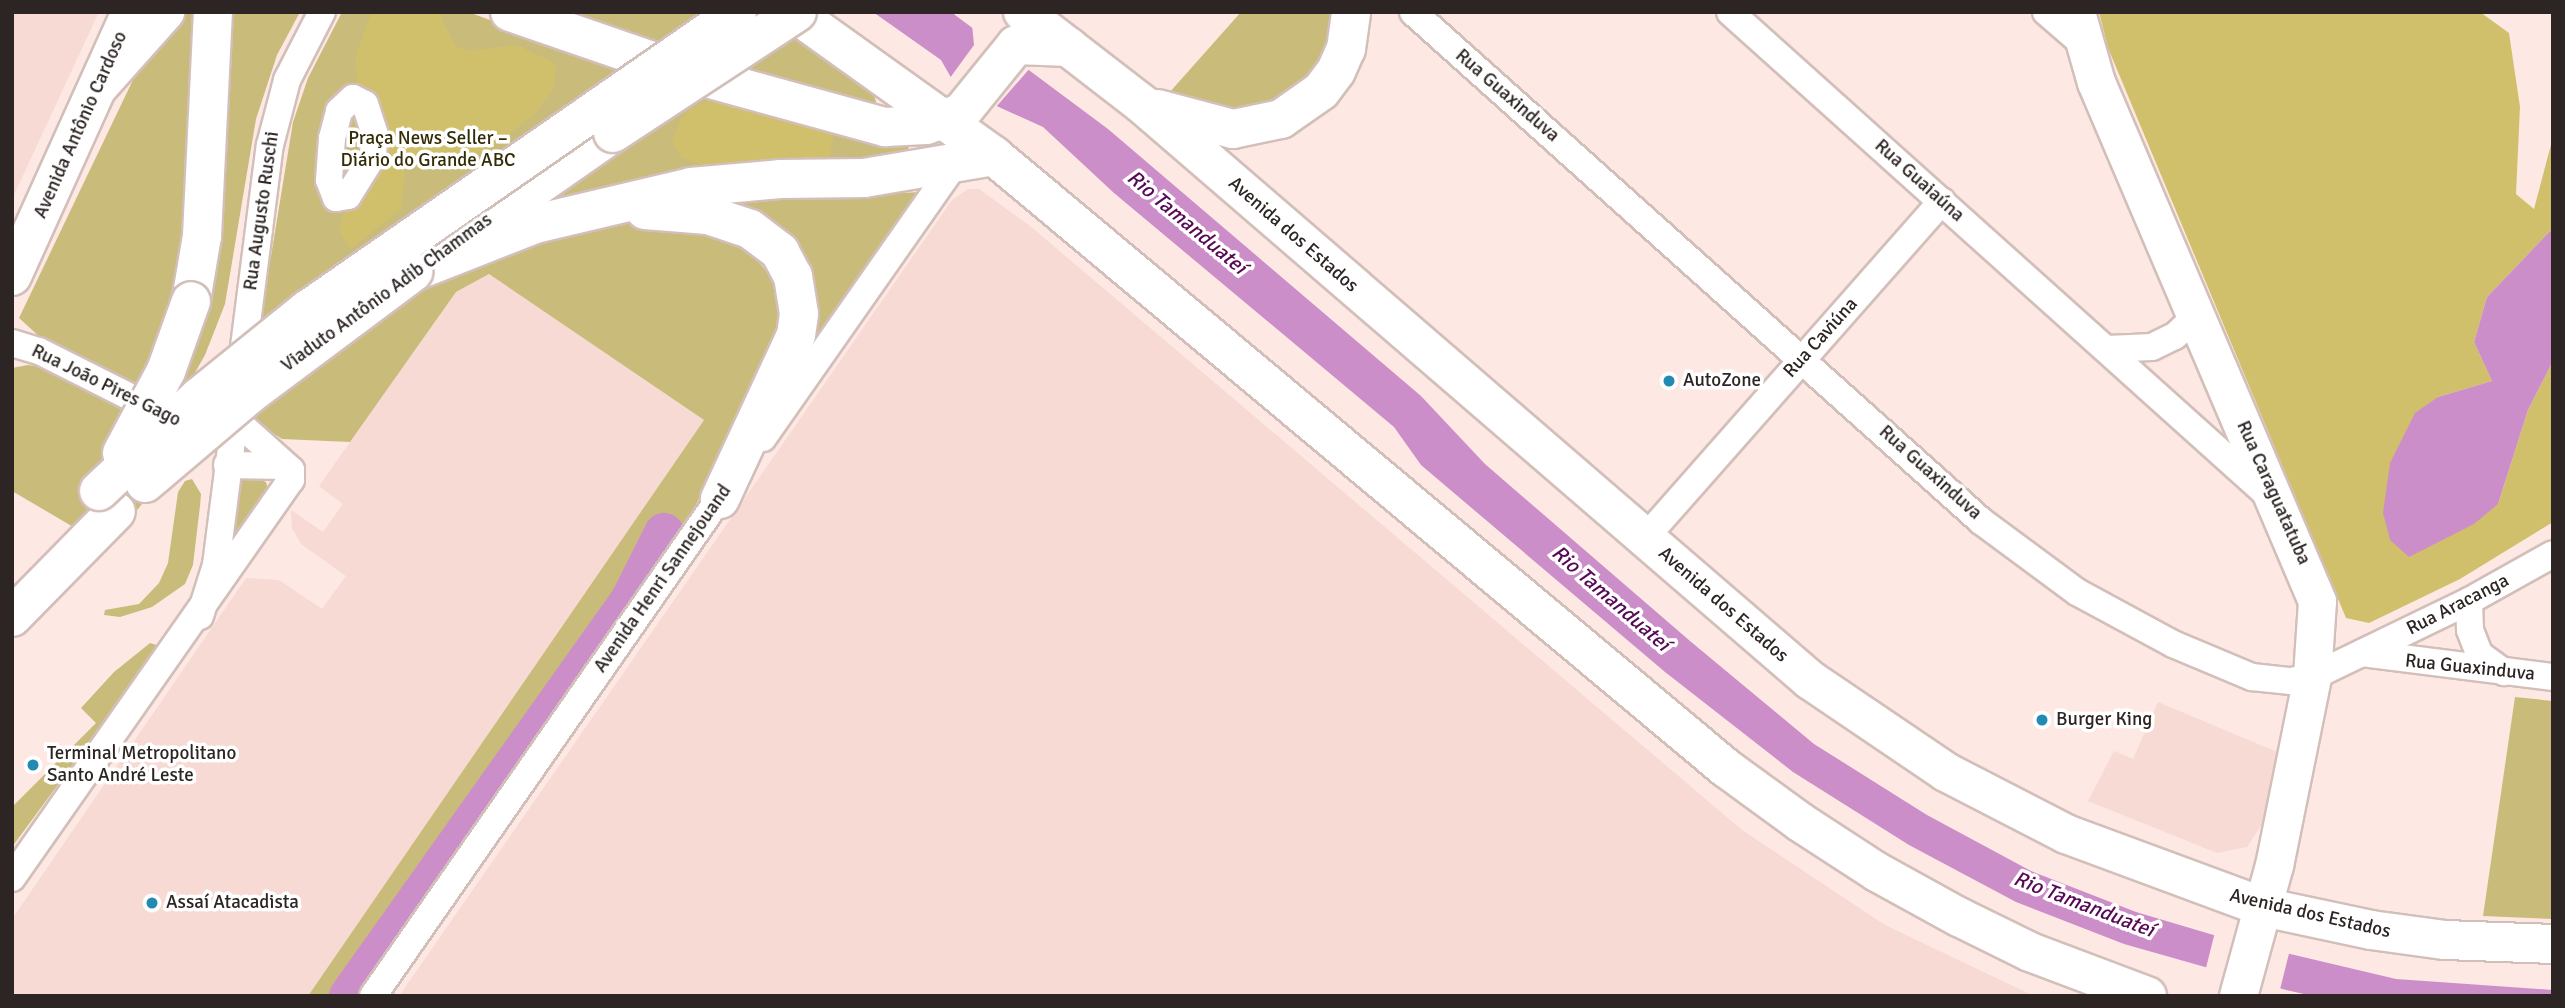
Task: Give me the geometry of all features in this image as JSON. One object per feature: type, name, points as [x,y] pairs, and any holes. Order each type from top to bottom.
[{"type":"main road","name":"Avenida Antônio Cardoso","points":[[12,276],[131,12]]},
{"type":"main road","points":[[98,87],[165,12]]},
{"type":"main road","points":[[99,491],[151,402],[191,301],[202,236],[207,74],[213,12]]},
{"type":"main road","points":[[510,12],[602,47],[866,124],[908,127],[967,137]]},
{"type":"main road","name":"Viaduto Antônio Adib Chammas","points":[[12,578],[199,397],[307,310],[737,12]]},
{"type":"main road","points":[[795,12],[967,137],[1726,768],[1877,872],[1959,917],[2030,952],[2147,996]]},
{"type":"main road","name":"Viaduto Antônio Adib Chammas","points":[[12,617],[163,466],[250,394],[413,272],[795,12]]},
{"type":"main road","points":[[1142,104],[1186,120],[1233,129],[1281,119],[1321,91],[1336,71],[1346,49],[1351,12]]},
{"type":"main road","points":[[413,272],[535,224],[604,206],[739,182],[864,178],[967,137],[1010,50],[1025,43],[1048,25]]},
{"type":"main road","name":"Avenida dos Estados","points":[[1048,25],[1810,680],[1946,772],[2066,834],[2259,920],[2445,940],[2553,944]]},
{"type":"main road","points":[[604,206],[708,215],[731,221],[769,240],[793,276],[799,314],[796,335],[719,499]]},
{"type":"street","name":"Rua Augusto Ruschi","points":[[200,616],[216,565],[249,298],[282,94],[322,12]]},
{"type":"street","name":"Rua Guaxinduva","points":[[1413,12],[1804,358],[1981,521],[2077,592],[2237,672],[2271,680],[2312,677],[2362,653],[2553,677]]},
{"type":"street","name":"Rua Guaiaúna","points":[[1730,12],[2277,504]]},
{"type":"street","points":[[2046,12],[2079,28]]},
{"type":"street","name":"Rua Caraguatatuba","points":[[2079,28],[2317,601],[2312,677],[2259,920],[2239,994]]},
{"type":"street","name":"Avenida Henri Sannejouand","points":[[373,996],[967,137]]},
{"type":"street","name":"Rua Caviúna","points":[[1645,538],[1942,201]]},
{"type":"street","points":[[190,427],[221,371],[249,298]]},
{"type":"street","points":[[2107,349],[2152,347],[2175,336],[2197,315]]},
{"type":"street","name":"Rua João Pires Gago","points":[[12,343],[39,351],[190,427],[227,465]]},
{"type":"street","points":[[233,418],[285,466]]},
{"type":"street","points":[[227,465],[285,466]]},
{"type":"street","name":"Rua Augusto Ruschi","points":[[12,878],[200,616],[291,480],[285,466]]},
{"type":"street","name":"Rua Aracanga","points":[[2362,653],[2469,601],[2553,554]]},
{"type":"street","points":[[2469,601],[2470,630],[2479,654],[2504,672]]},
{"type":"shaded area","points":[[12,12],[99,12],[12,199]]},
{"type":"shaded area","points":[[968,189],[979,189],[1030,226],[1742,830],[1885,925],[2034,996],[399,996],[952,200]]},
{"type":"shaded area","points":[[489,274],[704,420],[308,996],[12,996],[12,919],[246,578],[279,580],[322,609],[346,576],[301,544],[292,528],[291,510],[323,532],[343,504],[319,486],[456,292]]},
{"type":"shaded area","points":[[2158,702],[2277,752],[2264,821],[2247,847],[2217,853],[2088,801],[2114,751],[2133,759]]},
{"type":"green space","points":[[182,12],[194,12],[188,103],[227,103],[225,30],[234,13],[300,12],[277,55],[256,119],[225,304],[205,355],[180,399],[171,405],[42,339],[19,318],[143,59]]},
{"type":"green space","name":"Praça News Seller – Diário do Grande ABC","points":[[342,12],[468,12],[711,100],[862,141],[909,143],[908,153],[740,202],[920,192],[780,392],[804,268],[731,242],[750,252],[774,280],[779,297],[777,339],[732,440],[665,560],[358,996],[308,996],[704,420],[489,274],[456,292],[350,442],[282,439],[251,419],[254,360],[293,122],[308,78]]},
{"type":"green space","points":[[372,12],[439,13],[455,46],[470,51],[516,45],[556,64],[554,87],[534,115],[486,151],[405,166],[401,209],[350,249],[339,230],[373,115],[357,85],[356,55]]},
{"type":"green space","points":[[561,12],[757,12],[874,95],[877,105],[717,66]]},
{"type":"green space","points":[[1241,12],[1334,12],[1321,64],[1292,96],[1230,115],[1169,93]]},
{"type":"green space","points":[[2099,12],[2480,12],[2509,33],[2520,107],[2516,194],[2534,209],[2553,137],[2553,228],[2487,297],[2474,342],[2492,381],[2438,397],[2498,504],[2528,410],[2553,361],[2553,522],[2460,579],[2369,623],[2346,618],[2108,48]]},
{"type":"green space","points":[[711,100],[833,133],[830,158],[701,165],[681,157],[672,143],[679,124],[689,109]]},
{"type":"green space","points":[[28,365],[42,367],[168,428],[142,504],[129,520],[75,528],[12,491],[12,368]]},
{"type":"green space","points":[[253,477],[266,482],[269,492],[232,546],[234,485],[240,478]]},
{"type":"green space","points":[[192,479],[201,494],[193,565],[185,584],[152,607],[120,617],[104,615],[105,610],[139,604],[159,583],[168,563],[178,492],[185,481]]},
{"type":"green space","points":[[150,643],[160,646],[12,847],[12,807],[96,723],[81,708],[114,672]]},
{"type":"green space","points":[[2515,697],[2553,701],[2553,919],[2483,916]]},
{"type":"water","name":"Rio Tamanduateí","points":[[873,12],[951,12],[1108,129],[1421,396],[1485,464],[1690,641],[1814,744],[1927,815],[2031,871],[2136,912],[2227,939],[2396,979],[2553,990],[2553,996],[2313,996],[2286,990],[2124,944],[2016,902],[1909,845],[1793,772],[1665,672],[1421,465],[1394,427],[1114,193],[1043,127],[957,88],[941,60]]},
{"type":"water","points":[[2553,228],[2553,361],[2528,410],[2498,504],[2474,524],[2409,557],[2390,540],[2383,513],[2390,463],[2415,413],[2438,397],[2492,381],[2474,342],[2487,297]]},
{"type":"pier","points":[[972,24],[1031,67],[996,107],[956,91],[947,82],[974,45]]},
{"type":"pier","points":[[2215,932],[2290,951],[2280,990],[2205,972]]},
{"type":"waterway","points":[[349,996],[631,599],[664,533]]},
{"type":"place","name":"AutoZone","points":[[1669,381]]},
{"type":"place","name":"Burger King","points":[[2042,720]]},
{"type":"place","name":"Terminal Metropolitano Santo André Leste","points":[[33,765]]},
{"type":"place","name":"Assaí Atacadista","points":[[152,903]]}]
